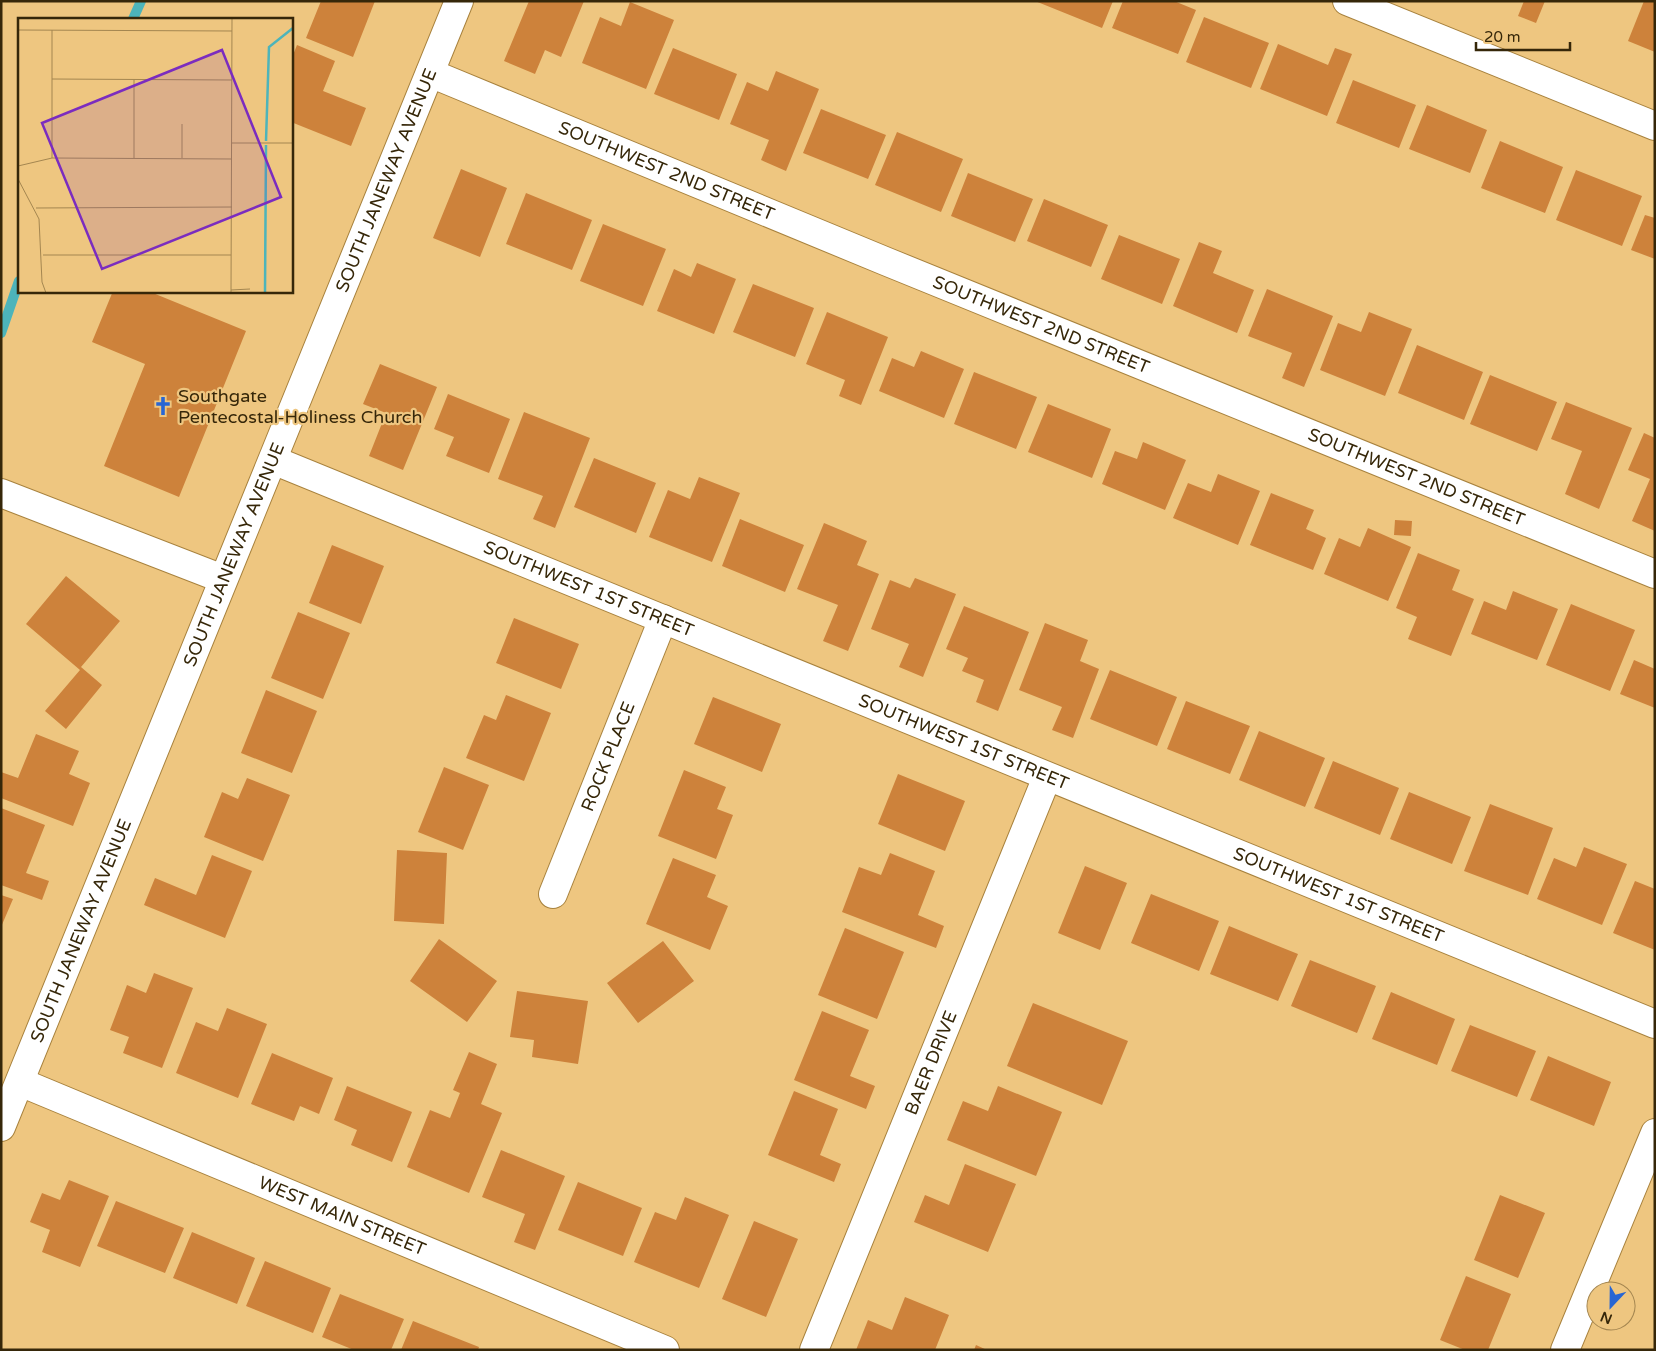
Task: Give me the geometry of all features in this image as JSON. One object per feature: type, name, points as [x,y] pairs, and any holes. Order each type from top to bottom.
[{"type":"street","name":"SOUTH JANEWAY AVENUE","points":[[1,1128],[459,1]]},
{"type":"street","points":[[1347,1],[1655,126]]},
{"type":"street","name":"SOUTHWEST 2ND STREET","points":[[430,73],[885,261],[1655,574]]},
{"type":"street","name":"SOUTHWEST 1ST STREET","points":[[272,460],[1655,1024]]},
{"type":"street","points":[[1,493],[223,579]]},
{"type":"street","name":"ROCK PLACE","points":[[553,894],[663,619]]},
{"type":"street","name":"BAER DRIVE","points":[[814,1350],[1047,777]]},
{"type":"street","name":"WEST MAIN STREET","points":[[20,1082],[665,1350]]},
{"type":"street","points":[[1565,1350],[1655,1133]]},
{"type":"building","points":[[321,1],[375,1],[353,57],[306,38]]},
{"type":"building","points":[[529,1],[584,1],[561,57],[545,50],[535,74],[504,61]]},
{"type":"building","points":[[1035,1],[1113,1],[1102,28]]},
{"type":"building","points":[[1123,1],[1174,1],[1196,10],[1178,54],[1112,28]]},
{"type":"building","points":[[1524,1],[1545,1],[1536,23],[1518,16]]},
{"type":"building","points":[[1644,1],[1655,1],[1655,52],[1628,41]]},
{"type":"building","points":[[630,2],[674,20],[646,89],[582,63],[600,17],[621,26]]},
{"type":"building","points":[[1204,17],[1269,43],[1251,88],[1186,62]]},
{"type":"building","points":[[1278,44],[1328,65],[1335,48],[1352,54],[1327,116],[1260,89]]},
{"type":"building","points":[[297,45],[335,61],[323,91],[366,108],[351,146],[292,122],[292,58]]},
{"type":"building","points":[[673,48],[737,74],[719,120],[654,94]]},
{"type":"building","points":[[776,71],[819,89],[786,171],[761,160],[769,140],[730,124],[747,82],[768,91]]},
{"type":"building","points":[[1353,80],[1416,105],[1399,148],[1336,123]]},
{"type":"building","points":[[1427,105],[1487,130],[1470,173],[1409,149]]},
{"type":"building","points":[[821,109],[886,135],[868,179],[803,153]]},
{"type":"building","points":[[897,132],[963,159],[941,212],[875,185]]},
{"type":"building","points":[[1500,141],[1563,167],[1545,213],[1481,188]]},
{"type":"building","points":[[461,169],[507,188],[480,257],[433,238]]},
{"type":"building","points":[[1576,170],[1642,196],[1622,246],[1556,220]]},
{"type":"building","points":[[968,173],[1033,199],[1015,242],[951,216]]},
{"type":"building","points":[[526,193],[592,220],[572,270],[506,244]]},
{"type":"building","points":[[1044,199],[1108,225],[1091,267],[1027,241]]},
{"type":"building","points":[[1645,215],[1655,218],[1655,259],[1631,250]]},
{"type":"building","points":[[603,224],[666,249],[643,306],[580,281]]},
{"type":"building","points":[[1119,235],[1180,259],[1162,304],[1101,279]]},
{"type":"building","points":[[1199,242],[1222,251],[1213,273],[1254,290],[1237,333],[1173,306]]},
{"type":"building","points":[[697,263],[736,279],[714,334],[657,311],[674,269],[691,277]]},
{"type":"building","points":[[753,284],[814,308],[795,357],[733,332]]},
{"type":"building","points":[[1267,289],[1333,316],[1304,387],[1282,378],[1292,353],[1248,336]]},
{"type":"building","points":[[113,292],[150,292],[246,331],[179,497],[104,466],[145,364],[92,342]]},
{"type":"building","points":[[827,312],[888,337],[861,405],[839,396],[845,380],[806,364]]},
{"type":"building","points":[[1369,312],[1412,329],[1385,396],[1320,370],[1338,323],[1361,332]]},
{"type":"building","points":[[1417,345],[1483,372],[1464,420],[1398,393]]},
{"type":"building","points":[[921,351],[964,369],[944,418],[879,391],[892,358],[914,367]]},
{"type":"building","points":[[380,364],[437,387],[403,470],[369,456],[386,413],[363,404]]},
{"type":"building","points":[[974,372],[1037,397],[1016,449],[954,424]]},
{"type":"building","points":[[1490,375],[1557,402],[1537,451],[1470,424]]},
{"type":"building","points":[[448,394],[510,419],[489,473],[446,456],[454,437],[434,429]]},
{"type":"building","points":[[1566,402],[1632,428],[1599,509],[1565,494],[1582,451],[1551,439]]},
{"type":"building","points":[[1048,404],[1111,429],[1092,478],[1028,452]]},
{"type":"building","points":[[524,412],[590,438],[555,528],[533,519],[543,496],[498,479]]},
{"type":"building","points":[[1644,433],[1655,438],[1655,531],[1632,521],[1650,479],[1628,470]]},
{"type":"building","points":[[1143,442],[1186,460],[1165,510],[1102,484],[1115,451],[1137,459]]},
{"type":"building","points":[[594,458],[656,483],[636,533],[574,507]]},
{"type":"building","points":[[1218,474],[1260,491],[1238,545],[1173,518],[1188,483],[1211,492]]},
{"type":"building","points":[[699,477],[740,493],[712,562],[649,537],[668,490],[690,499]]},
{"type":"building","points":[[1271,493],[1314,510],[1306,529],[1326,538],[1313,570],[1250,545]]},
{"type":"building","points":[[740,519],[804,545],[785,592],[722,566]]},
{"type":"building","points":[[1395,520],[1412,521],[1411,536],[1394,535]]},
{"type":"building","points":[[824,523],[867,541],[857,565],[879,574],[848,651],[823,641],[838,605],[797,589]]},
{"type":"building","points":[[1368,528],[1411,547],[1388,601],[1324,574],[1339,538],[1360,547]]},
{"type":"building","points":[[332,545],[384,566],[361,624],[309,603]]},
{"type":"building","points":[[1418,553],[1460,570],[1452,590],[1474,599],[1451,656],[1408,639],[1417,617],[1396,608]]},
{"type":"building","points":[[66,576],[120,621],[81,667],[102,685],[66,729],[45,711],[80,670],[26,624]]},
{"type":"building","points":[[915,578],[956,594],[923,677],[899,667],[909,644],[871,629],[890,580],[910,588]]},
{"type":"building","points":[[1513,591],[1558,609],[1537,660],[1471,634],[1484,601],[1506,610]]},
{"type":"building","points":[[1571,604],[1635,630],[1610,691],[1546,665]]},
{"type":"building","points":[[964,606],[1029,632],[998,711],[976,702],[984,680],[962,671],[968,658],[946,649]]},
{"type":"building","points":[[298,612],[350,633],[323,699],[271,678]]},
{"type":"building","points":[[514,618],[579,644],[561,689],[496,663]]},
{"type":"building","points":[[1045,623],[1088,640],[1080,661],[1099,669],[1073,738],[1052,730],[1062,707],[1019,690]]},
{"type":"building","points":[[1634,660],[1655,669],[1655,708],[1620,694]]},
{"type":"building","points":[[1110,670],[1177,697],[1157,746],[1090,719]]},
{"type":"building","points":[[266,690],[317,711],[292,773],[241,753]]},
{"type":"building","points":[[506,695],[551,713],[524,781],[466,758],[484,715],[496,720]]},
{"type":"building","points":[[713,697],[781,724],[762,772],[694,744]]},
{"type":"building","points":[[1186,701],[1250,726],[1230,774],[1167,749]]},
{"type":"building","points":[[1259,731],[1325,758],[1305,807],[1239,780]]},
{"type":"building","points":[[36,734],[79,751],[69,774],[90,783],[73,826],[1,798],[1,772],[18,778]]},
{"type":"building","points":[[1333,761],[1399,788],[1380,835],[1314,808]]},
{"type":"building","points":[[444,767],[489,785],[463,850],[418,832]]},
{"type":"building","points":[[684,770],[726,787],[717,809],[733,815],[716,859],[658,836]]},
{"type":"building","points":[[898,774],[965,801],[945,851],[878,824]]},
{"type":"building","points":[[247,778],[290,795],[263,861],[204,837],[222,792],[238,799]]},
{"type":"building","points":[[1409,792],[1471,817],[1452,864],[1390,839]]},
{"type":"building","points":[[1490,804],[1553,828],[1528,895],[1464,871]]},
{"type":"building","points":[[1,808],[45,825],[26,873],[49,881],[42,900],[1,885]]},
{"type":"building","points":[[1584,847],[1627,864],[1602,925],[1537,899],[1554,858],[1576,867]]},
{"type":"building","points":[[397,850],[447,853],[444,924],[394,921]]},
{"type":"building","points":[[890,853],[935,871],[918,915],[944,926],[936,948],[842,912],[859,867],[881,875]]},
{"type":"building","points":[[212,855],[252,871],[225,938],[144,905],[155,878],[196,895]]},
{"type":"building","points":[[673,858],[716,875],[707,897],[728,906],[710,950],[646,924]]},
{"type":"building","points":[[1085,866],[1127,883],[1100,950],[1058,933]]},
{"type":"building","points":[[1635,881],[1655,889],[1655,950],[1613,933]]},
{"type":"building","points":[[1151,894],[1219,921],[1199,971],[1131,943]]},
{"type":"building","points":[[1,895],[13,899],[1,927]]},
{"type":"building","points":[[1229,926],[1298,954],[1278,1001],[1210,974]]},
{"type":"building","points":[[845,928],[904,952],[877,1019],[818,995]]},
{"type":"building","points":[[439,939],[497,981],[467,1022],[410,981]]},
{"type":"building","points":[[663,941],[694,981],[638,1023],[607,983]]},
{"type":"building","points":[[1310,960],[1376,986],[1357,1033],[1291,1006]]},
{"type":"building","points":[[154,973],[193,988],[162,1068],[123,1053],[129,1037],[110,1030],[127,985],[146,993]]},
{"type":"building","points":[[517,991],[588,1001],[578,1064],[532,1057],[534,1040],[510,1037]]},
{"type":"building","points":[[1391,992],[1455,1019],[1437,1065],[1372,1039]]},
{"type":"building","points":[[1033,1003],[1128,1041],[1102,1105],[1007,1066]]},
{"type":"building","points":[[227,1008],[267,1024],[238,1098],[176,1073],[196,1022],[218,1031]]},
{"type":"building","points":[[822,1011],[869,1030],[850,1076],[875,1086],[866,1109],[794,1080]]},
{"type":"building","points":[[1470,1025],[1536,1051],[1517,1097],[1451,1071]]},
{"type":"building","points":[[469,1052],[497,1064],[481,1104],[502,1113],[469,1193],[407,1167],[430,1110],[450,1118],[460,1093],[453,1090]]},
{"type":"building","points":[[272,1053],[333,1078],[319,1114],[300,1106],[294,1121],[251,1104]]},
{"type":"building","points":[[1548,1056],[1611,1082],[1594,1126],[1530,1100]]},
{"type":"building","points":[[347,1086],[412,1112],[392,1162],[351,1145],[357,1130],[334,1120]]},
{"type":"building","points":[[998,1086],[1062,1112],[1036,1176],[947,1140],[963,1101],[988,1111]]},
{"type":"building","points":[[794,1091],[838,1109],[820,1155],[841,1164],[834,1182],[768,1155]]},
{"type":"building","points":[[501,1150],[565,1176],[535,1250],[514,1242],[525,1214],[482,1197]]},
{"type":"building","points":[[965,1164],[1016,1184],[988,1252],[914,1222],[925,1195],[949,1205]]},
{"type":"building","points":[[69,1180],[109,1196],[80,1267],[42,1252],[50,1230],[30,1222],[42,1193],[60,1200]]},
{"type":"building","points":[[578,1182],[642,1208],[623,1256],[558,1230]]},
{"type":"building","points":[[1500,1195],[1545,1213],[1518,1278],[1474,1260]]},
{"type":"building","points":[[685,1197],[729,1215],[699,1288],[634,1262],[655,1212],[676,1220]]},
{"type":"building","points":[[116,1201],[184,1228],[165,1273],[97,1246]]},
{"type":"building","points":[[754,1221],[798,1239],[766,1317],[722,1299]]},
{"type":"building","points":[[192,1232],[255,1258],[237,1304],[173,1278]]},
{"type":"building","points":[[265,1261],[331,1288],[313,1333],[246,1306]]},
{"type":"building","points":[[1466,1276],[1511,1294],[1488,1350],[1465,1350],[1440,1340]]},
{"type":"building","points":[[340,1294],[404,1319],[391,1350],[354,1350],[322,1337]]},
{"type":"building","points":[[905,1297],[949,1315],[935,1350],[856,1350],[868,1320],[892,1330]]},
{"type":"building","points":[[413,1321],[479,1347],[478,1350],[401,1350]]},
{"type":"building","points":[[976,1345],[987,1350],[974,1350]]},
{"type":"waterway","points":[[133,18],[141,1]]},
{"type":"waterway","points":[[1,333],[18,284]]},
{"type":"place","name":"Southgate Pentecostal-Holiness Church","points":[[163,406]]}]
